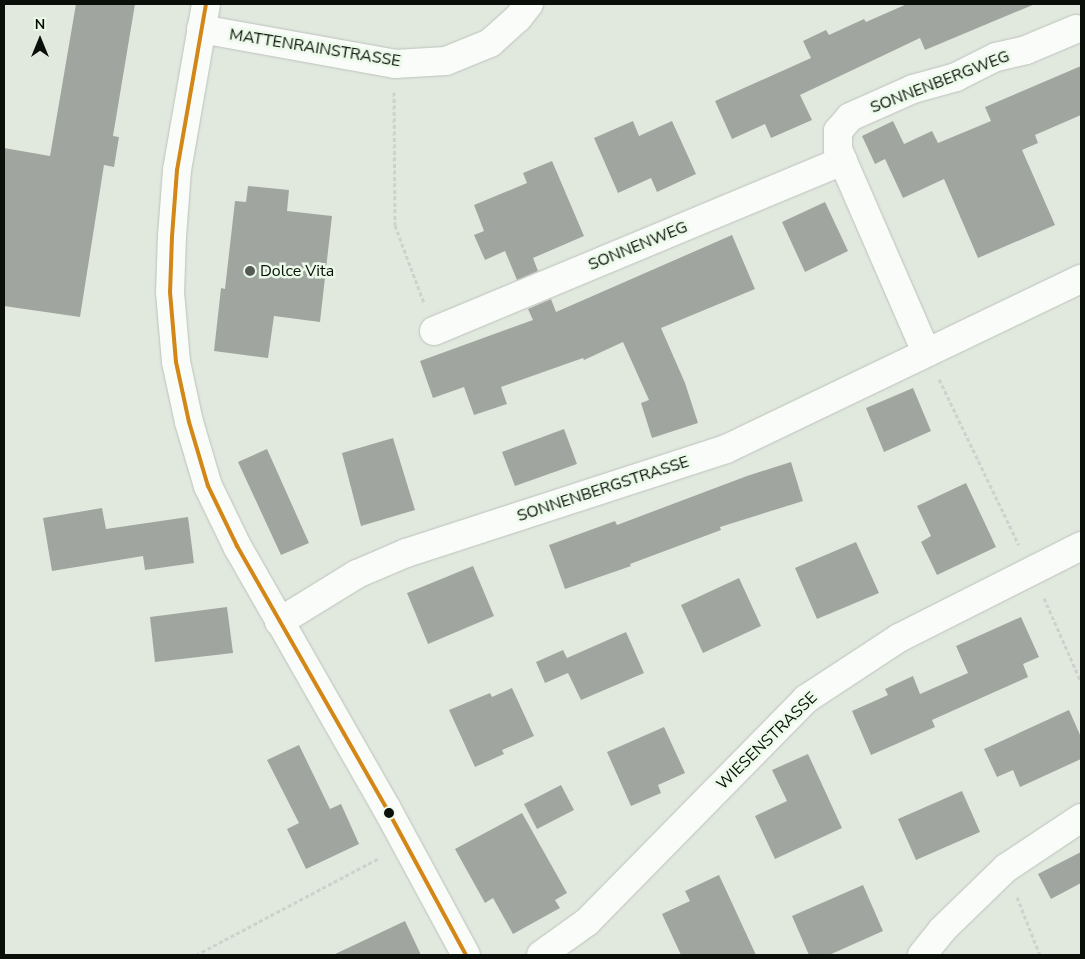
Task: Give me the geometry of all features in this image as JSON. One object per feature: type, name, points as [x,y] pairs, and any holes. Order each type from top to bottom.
[{"type":"street","name":"MATTENRAINSTRASSE","points":[[204,16],[395,64],[446,61],[490,43],[518,18],[528,4]]},
{"type":"street","points":[[204,16],[177,170],[172,236],[170,292],[176,362],[189,422],[208,486],[237,546],[406,844],[466,955]]},
{"type":"street","name":"SONNENBERGWEG","points":[[843,162],[838,149],[838,131],[850,117],[913,89],[956,77],[996,56],[1026,50],[1076,29]]},
{"type":"street","points":[[843,162],[926,352]]},
{"type":"street","name":"SONNENWEG","points":[[434,331],[843,162]]},
{"type":"street","name":"SONNENBERGSTRASSE","points":[[279,622],[357,574],[406,553],[726,450],[1081,279]]},
{"type":"street","name":"WIESENSTRASSE","points":[[542,955],[587,922],[806,699],[899,638],[1031,569],[1081,546]]},
{"type":"street","points":[[922,955],[942,930],[1006,868],[1081,818]]},
{"type":"path","points":[[395,64],[395,225],[434,331]]},
{"type":"path","points":[[926,352],[1031,569],[1081,682]]},
{"type":"path","points":[[196,955],[406,844]]},
{"type":"path","points":[[1006,868],[1040,955]]},
{"type":"building","points":[[76,4],[135,4],[113,136],[119,137],[114,167],[104,165],[80,317],[4,306],[4,148],[50,156]]},
{"type":"building","points":[[907,4],[1035,4],[925,50],[920,38],[800,95],[812,120],[771,138],[765,124],[732,139],[715,101],[811,58],[803,41],[826,30],[829,35],[864,19],[866,22]]},
{"type":"building","points":[[1081,66],[1081,115],[1035,135],[1038,143],[1022,150],[1055,225],[978,258],[944,179],[903,198],[885,159],[875,164],[862,136],[893,121],[904,144],[932,131],[938,143],[991,121],[985,107]]},
{"type":"building","points":[[633,121],[639,136],[672,121],[696,174],[657,192],[651,178],[618,193],[594,138]]},
{"type":"building","points":[[552,161],[584,236],[533,258],[538,271],[517,280],[505,251],[485,260],[474,235],[484,231],[474,205],[527,183],[523,173]]},
{"type":"building","name":"Dolce Vita","points":[[248,186],[289,190],[287,211],[332,216],[320,322],[274,316],[268,358],[214,351],[221,288],[225,289],[235,201],[246,202]]},
{"type":"building","points":[[825,202],[848,251],[805,272],[782,222]]},
{"type":"building","points":[[732,235],[755,289],[661,328],[685,383],[698,423],[652,438],[641,403],[649,400],[623,342],[584,360],[583,358],[501,387],[507,404],[474,415],[464,387],[433,398],[420,361],[533,320],[528,309],[551,299],[556,312]]},
{"type":"building","points":[[913,388],[931,431],[884,452],[866,408]]},
{"type":"building","points":[[564,429],[577,464],[515,486],[502,452]]},
{"type":"building","points":[[393,438],[415,510],[361,526],[342,453]]},
{"type":"building","points":[[267,449],[309,543],[281,555],[238,462]]},
{"type":"building","points":[[791,462],[803,501],[720,527],[721,530],[630,564],[631,566],[565,589],[549,545],[615,521],[617,525],[747,476]]},
{"type":"building","points":[[966,483],[996,547],[937,575],[921,542],[931,536],[917,506]]},
{"type":"building","points":[[102,508],[106,529],[188,517],[194,563],[145,570],[143,556],[52,571],[43,518]]},
{"type":"building","points":[[856,542],[879,593],[817,619],[795,568]]},
{"type":"building","points":[[473,566],[494,616],[428,644],[407,593]]},
{"type":"building","points":[[739,578],[761,626],[703,653],[681,605]]},
{"type":"building","points":[[227,607],[233,653],[155,662],[150,617]]},
{"type":"building","points":[[1021,617],[1039,657],[1023,664],[1028,677],[932,720],[935,727],[871,755],[852,711],[888,695],[885,689],[913,676],[920,694],[968,673],[956,646]]},
{"type":"building","points":[[626,632],[644,673],[581,700],[568,673],[545,683],[536,662],[563,650],[567,658]]},
{"type":"building","points":[[512,688],[534,736],[502,750],[504,754],[475,767],[449,710],[490,693],[492,697]]},
{"type":"building","points":[[1069,710],[1081,737],[1081,759],[1020,787],[1013,770],[997,777],[984,749]]},
{"type":"building","points":[[664,727],[685,773],[658,785],[661,793],[631,806],[607,752]]},
{"type":"building","points":[[299,745],[330,809],[341,804],[359,844],[306,869],[287,829],[299,823],[267,760]]},
{"type":"building","points":[[808,754],[842,828],[775,859],[755,816],[787,801],[772,770]]},
{"type":"building","points":[[561,785],[574,810],[537,829],[524,804]]},
{"type":"building","points":[[962,791],[980,832],[916,860],[898,819]]},
{"type":"building","points":[[522,813],[567,893],[555,900],[560,908],[513,934],[493,898],[485,903],[455,849]]},
{"type":"building","points":[[1081,852],[1081,883],[1051,899],[1038,874]]},
{"type":"building","points":[[719,875],[756,955],[681,955],[662,914],[690,901],[685,891]]},
{"type":"building","points":[[863,885],[883,931],[829,955],[809,955],[792,916]]},
{"type":"building","points":[[405,921],[421,955],[333,955]]},
{"type":"transit line","points":[[206,4],[177,170],[172,236],[170,292],[176,362],[189,422],[208,486],[237,546],[387,809],[466,955]]},
{"type":"place","name":"Dolce Vita","points":[[250,271]]}]
